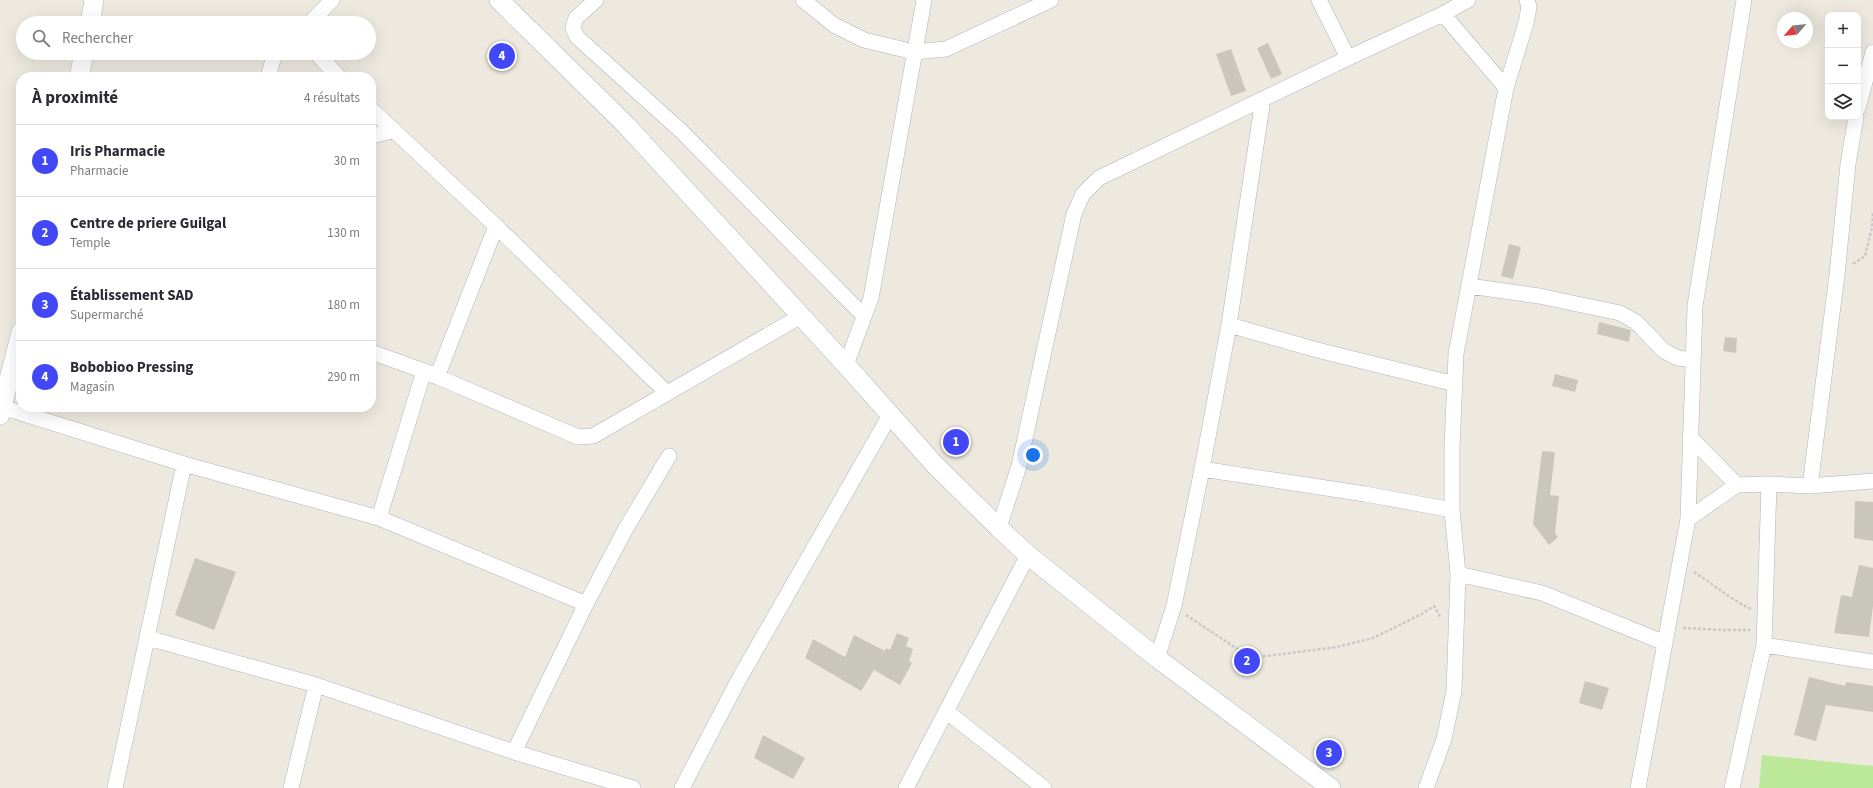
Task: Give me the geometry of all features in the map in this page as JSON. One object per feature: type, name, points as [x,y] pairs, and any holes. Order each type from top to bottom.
[{"type":"street","points":[[91,16],[94,0]]},
{"type":"street","points":[[317,16],[332,0]]},
{"type":"street","points":[[499,0],[626,125],[846,365],[934,465],[999,528],[1028,555],[1157,658],[1331,788]]},
{"type":"street","points":[[596,0],[576,18],[573,28],[577,37],[680,130],[864,316]]},
{"type":"street","points":[[803,0],[834,25],[864,40],[914,52],[946,50],[1051,0]]},
{"type":"street","points":[[846,365],[871,298],[924,0]]},
{"type":"street","points":[[1319,0],[1348,58]]},
{"type":"street","points":[[999,528],[1019,466],[1074,214],[1084,194],[1099,178],[1443,14],[1468,0]]},
{"type":"street","points":[[1426,788],[1444,739],[1454,691],[1458,574],[1452,510],[1456,354],[1506,88],[1526,23],[1529,7],[1527,0]]},
{"type":"street","points":[[1638,788],[1688,519],[1695,306],[1744,0]]},
{"type":"street","points":[[1443,14],[1506,88]]},
{"type":"street","points":[[1861,97],[1873,52]]},
{"type":"street","points":[[80,72],[83,60]]},
{"type":"street","points":[[269,72],[273,60]]},
{"type":"street","points":[[323,60],[334,72]]},
{"type":"street","points":[[1157,658],[1174,606],[1202,468],[1229,325],[1263,99]]},
{"type":"street","points":[[376,114],[496,226],[668,394]]},
{"type":"street","points":[[1810,486],[1837,274],[1848,164],[1855,120]]},
{"type":"street","points":[[376,135],[393,131]]},
{"type":"street","points":[[379,518],[431,374],[496,226]]},
{"type":"street","points":[[1469,286],[1539,296],[1620,313],[1636,322],[1664,351],[1678,358],[1693,360]]},
{"type":"street","points":[[376,354],[431,374],[578,437],[593,436],[801,316]]},
{"type":"street","points":[[1229,325],[1321,351],[1455,384]]},
{"type":"street","points":[[16,352],[1,411],[379,518],[586,604]]},
{"type":"street","points":[[682,788],[739,679],[890,415]]},
{"type":"street","points":[[1690,437],[1737,485]]},
{"type":"street","points":[[514,752],[586,604],[625,530],[669,456]]},
{"type":"street","points":[[115,788],[184,464]]},
{"type":"street","points":[[1202,468],[1365,494],[1452,510]]},
{"type":"street","points":[[1688,519],[1737,485],[1770,484],[1810,486],[1873,481]]},
{"type":"street","points":[[1732,788],[1764,645],[1770,484]]},
{"type":"street","points":[[906,788],[1028,555]]},
{"type":"street","points":[[1458,574],[1542,593],[1665,643]]},
{"type":"street","points":[[148,638],[316,685],[514,752],[633,788]]},
{"type":"street","points":[[1764,645],[1873,662]]},
{"type":"street","points":[[291,788],[316,685]]},
{"type":"street","points":[[946,711],[1044,788]]},
{"type":"path","points":[[1837,274],[1865,256],[1872,227],[1873,212]]},
{"type":"path","points":[[1680,563],[1764,622]]},
{"type":"path","points":[[1174,606],[1251,658],[1337,647],[1373,638],[1422,614],[1434,606],[1455,636]]},
{"type":"path","points":[[1668,626],[1724,630],[1764,622]]},
{"type":"green space","points":[[1762,755],[1873,766],[1873,788],[1759,788]]},
{"type":"building","points":[[1268,43],[1282,74],[1271,79],[1257,48]]},
{"type":"building","points":[[1231,49],[1246,91],[1231,96],[1216,54]]},
{"type":"building","points":[[1509,244],[1521,247],[1513,279],[1501,276]]},
{"type":"building","points":[[1599,322],[1631,330],[1629,342],[1597,334]]},
{"type":"building","points":[[1725,337],[1737,338],[1736,353],[1723,351]]},
{"type":"building","points":[[1555,374],[1578,380],[1575,392],[1552,386]]},
{"type":"building","points":[[1542,451],[1555,452],[1550,495],[1559,496],[1555,533],[1558,537],[1549,545],[1533,524]]},
{"type":"building","points":[[1855,501],[1873,502],[1873,541],[1854,538]]},
{"type":"building","points":[[195,558],[236,572],[214,630],[175,615]]},
{"type":"building","points":[[1859,565],[1873,568],[1873,606],[1869,637],[1834,633],[1841,595],[1852,597]]},
{"type":"building","points":[[897,633],[909,638],[906,646],[913,649],[909,661],[912,663],[900,685],[874,670],[861,691],[805,658],[813,639],[845,657],[854,635],[885,651],[886,648],[890,650]]},
{"type":"building","points":[[1809,677],[1845,686],[1846,682],[1873,686],[1873,712],[1826,705],[1816,741],[1794,735]]},
{"type":"building","points":[[1585,681],[1609,688],[1602,710],[1579,703]]},
{"type":"building","points":[[763,735],[805,758],[793,779],[754,758]]},
{"type":"place","name":"Bobobioo Pressing","points":[[502,56]]},
{"type":"place","name":"Iris Pharmacie","points":[[956,442]]},
{"type":"place","name":"Centre de priere Guilgal","points":[[1247,661]]},
{"type":"place","name":"Établissement SAD","points":[[1329,753]]}]
